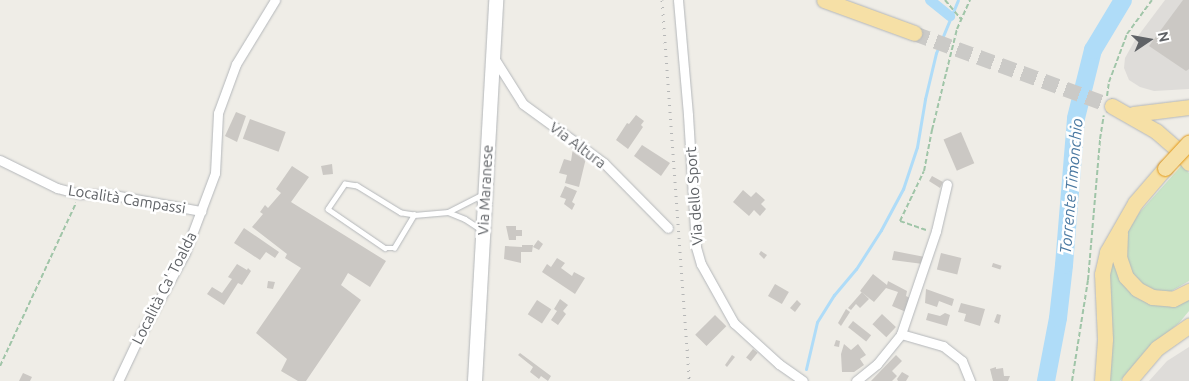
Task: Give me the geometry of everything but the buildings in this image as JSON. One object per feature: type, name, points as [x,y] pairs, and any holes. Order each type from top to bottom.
[{"type":"highway","points":[[824,0],[914,33]]},
{"type":"highway","points":[[1116,109],[1189,107]]},
{"type":"highway","points":[[1116,109],[1155,123],[1189,147]]},
{"type":"highway","points":[[1116,109],[1156,130],[1189,163]]},
{"type":"highway","points":[[1102,381],[1105,339],[1102,274],[1107,252],[1121,224],[1135,203],[1189,142]]},
{"type":"highway","points":[[1121,224],[1118,243],[1119,257],[1126,277],[1137,289],[1152,298],[1173,299],[1189,291]]},
{"type":"highway","points":[[1176,336],[1189,320]]},
{"type":"highway","points":[[1129,381],[1158,348],[1189,326]]},
{"type":"main road","name":"Via Maranese","points":[[476,381],[482,230],[494,58],[496,0]]},
{"type":"street","name":"Località Ca' Toalda","points":[[118,381],[136,343],[185,253],[215,173],[218,113],[236,64],[275,0]]},
{"type":"street","name":"Via dello Sport","points":[[678,0],[688,115],[696,247],[701,264],[734,323],[779,364],[803,381]]},
{"type":"street","name":"Via Altura","points":[[494,58],[524,104],[604,163],[668,228]]},
{"type":"street","name":"Località Campassi","points":[[0,160],[57,188],[80,194],[108,194],[201,211]]},
{"type":"street","points":[[856,381],[877,364],[901,334],[935,234],[947,184]]},
{"type":"street","points":[[901,334],[943,346],[962,361],[970,381]]},
{"type":"lane","points":[[414,215],[394,248],[386,248],[328,209],[345,184],[357,186],[401,213],[414,215],[448,212],[484,194]]},
{"type":"lane","points":[[448,212],[465,219],[482,230]]},
{"type":"path","points":[[945,0],[961,19]]},
{"type":"path","points":[[935,234],[900,221],[924,172],[932,130],[957,29],[970,0]]},
{"type":"path","points":[[1072,381],[1088,280],[1100,139],[1116,109],[1109,82],[1127,34],[1152,0]]},
{"type":"path","points":[[0,366],[80,194]]},
{"type":"shaded area","points":[[1165,0],[1189,0],[1189,89],[1154,91],[1140,87],[1129,80],[1124,68],[1125,58],[1135,40]]},
{"type":"shaded area","points":[[1189,347],[1189,381],[1149,381],[1167,361]]},
{"type":"green space","points":[[1182,165],[1189,173],[1189,281],[1168,293],[1151,291],[1137,282],[1128,269],[1123,250],[1127,233],[1139,213]]},
{"type":"green space","points":[[1111,258],[1123,283],[1170,305],[1189,300],[1189,311],[1179,323],[1147,349],[1120,381],[1107,381],[1106,290]]},
{"type":"waterway","points":[[930,0],[950,16]]},
{"type":"waterway","points":[[806,369],[817,322],[834,295],[856,269],[881,230],[903,189],[917,147],[925,99],[936,53],[958,0]]},
{"type":"waterway","name":"Torrente Timonchio","points":[[1046,381],[1058,318],[1076,118],[1093,50],[1123,0]]},
{"type":"tunnel","points":[[914,33],[1112,106]]},
{"type":"railway","points":[[662,0],[689,381]]}]
